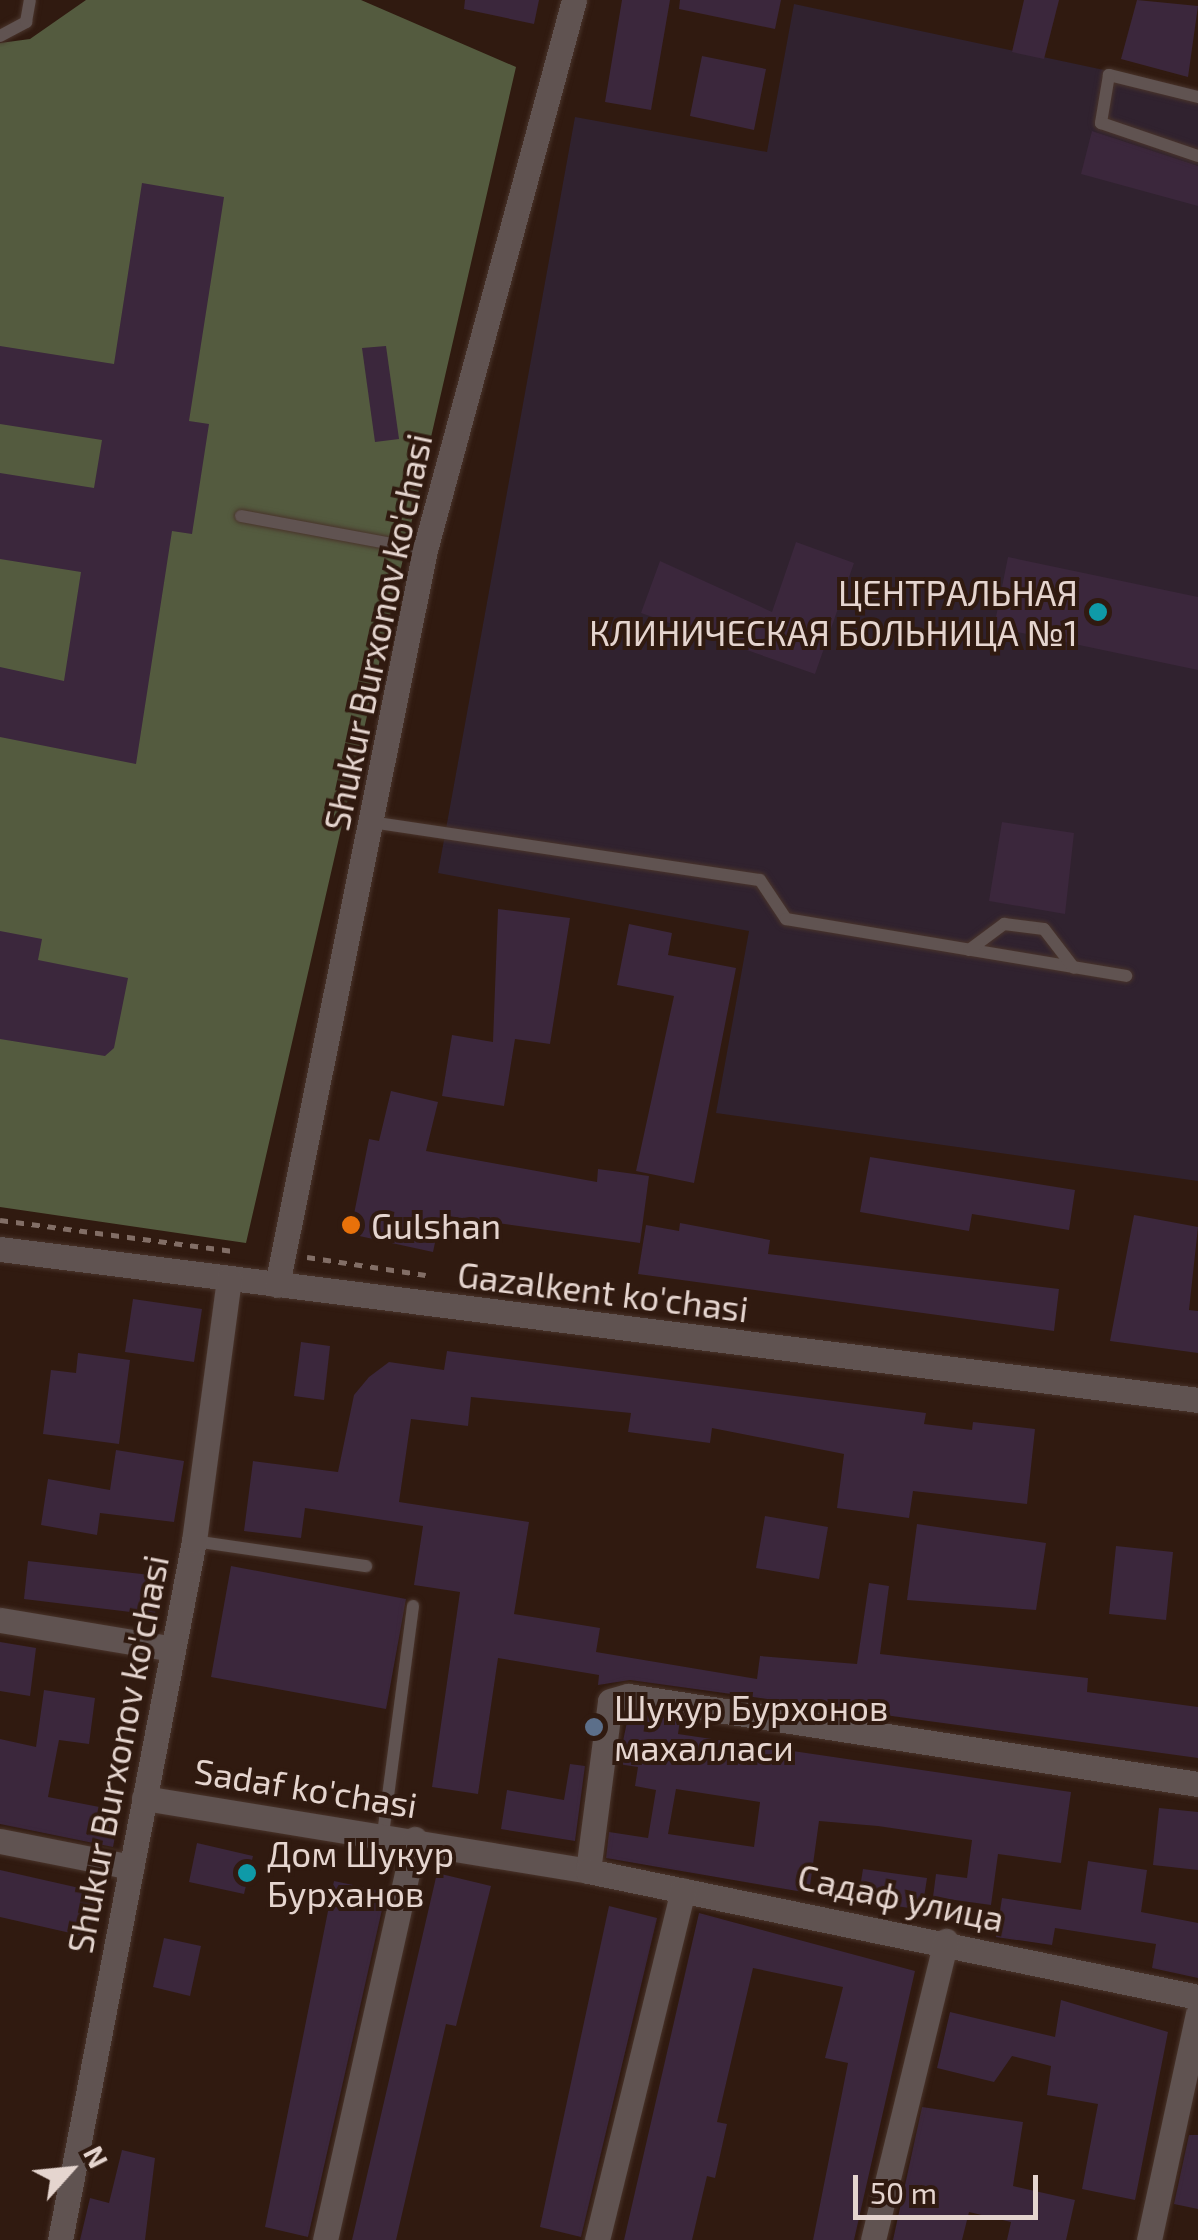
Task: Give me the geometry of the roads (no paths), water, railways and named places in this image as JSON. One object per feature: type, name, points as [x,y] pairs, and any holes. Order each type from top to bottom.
[{"type":"street","name":"Shukur Burxonov ko'chasi","points":[[277,1285],[425,550],[574,0]]},
{"type":"street","name":"Gazalkent ko'chasi","points":[[0,1250],[1198,1400]]},
{"type":"street","name":"Shukur Burxonov ko'chasi","points":[[60,2240],[194,1541],[229,1278]]},
{"type":"street","points":[[0,1620],[173,1649]]},
{"type":"street","points":[[588,1872],[616,1696],[1198,1784]]},
{"type":"street","name":"Sadaf ko'chasi","points":[[144,1798],[416,1839],[588,1872]]},
{"type":"street","points":[[325,2240],[416,1839]]},
{"type":"street","points":[[0,1841],[131,1867]]},
{"type":"street","name":"Садаф улица","points":[[588,1872],[946,1941],[1198,1998]]},
{"type":"street","points":[[596,2240],[683,1890]]},
{"type":"street","points":[[873,2240],[946,1941]]},
{"type":"street","points":[[1149,2240],[1198,2014]]},
{"type":"lane","points":[[0,36],[26,22],[30,0]]},
{"type":"lane","points":[[1198,97],[1108,75],[1100,123],[1198,156]]},
{"type":"lane","points":[[241,516],[425,550]]},
{"type":"lane","points":[[370,822],[760,880],[786,919],[1126,976]]},
{"type":"lane","points":[[969,950],[1004,924],[1044,929],[1074,968]]},
{"type":"lane","points":[[194,1541],[366,1566]]},
{"type":"lane","points":[[383,1834],[413,1606]]},
{"type":"place","name":"ЦЕНТРАЛЬНАЯ КЛИНИЧЕСКАЯ БОЛЬНИЦА №1","points":[[1098,612]]},
{"type":"place","name":"Gulshan","points":[[351,1225]]},
{"type":"place","name":"Шукур Бурхонов махалласи","points":[[594,1727]]},
{"type":"place","name":"Дом Шукур Бурханов","points":[[247,1873]]}]
